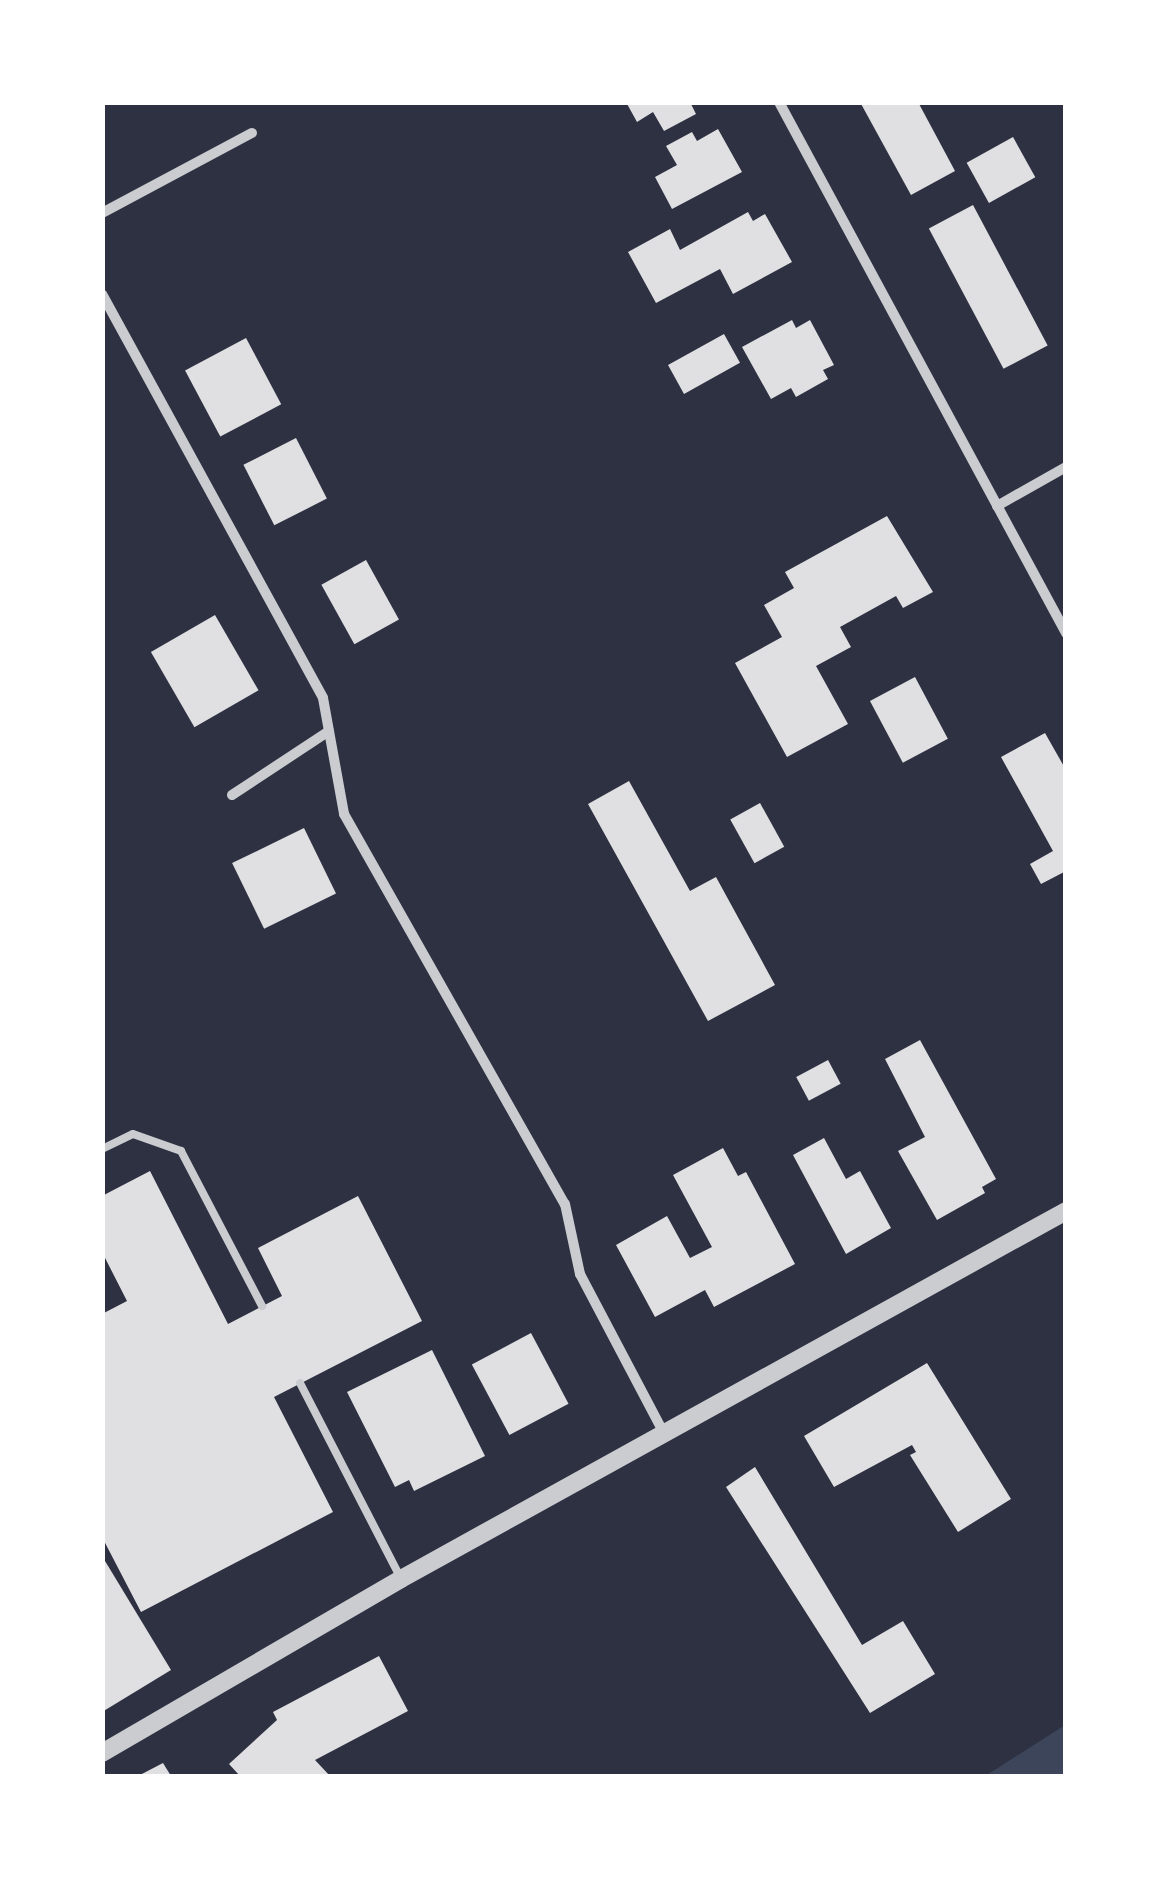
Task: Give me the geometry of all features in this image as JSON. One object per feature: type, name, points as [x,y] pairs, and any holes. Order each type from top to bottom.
[{"type":"street","points":[[779,102],[1066,633]]},
{"type":"street","points":[[102,212],[252,133]]},
{"type":"street","points":[[102,294],[322,698],[344,814],[565,1204],[580,1274],[664,1433]]},
{"type":"street","points":[[997,506],[1066,468]]},
{"type":"street","points":[[232,794],[328,731]]},
{"type":"street","points":[[102,1754],[401,1579],[1066,1211]]},
{"type":"lane","points":[[102,1149],[133,1134],[181,1151],[262,1306]]},
{"type":"lane","points":[[300,1383],[401,1579]]},
{"type":"shaded area","points":[[1065,1725],[1065,1776],[985,1776]]},
{"type":"building","points":[[626,102],[690,102],[696,114],[664,131],[653,112],[637,122]]},
{"type":"building","points":[[860,102],[918,102],[955,171],[911,195]]},
{"type":"building","points":[[718,129],[742,172],[672,209],[655,177],[677,165],[666,146],[692,132],[697,141]]},
{"type":"building","points":[[1013,137],[1035,177],[989,203],[967,163]]},
{"type":"building","points":[[973,205],[1048,345],[1003,369],[929,228]]},
{"type":"building","points":[[748,212],[753,221],[765,214],[792,262],[733,294],[720,269],[656,303],[628,252],[670,229],[680,250]]},
{"type":"building","points":[[792,320],[796,328],[810,320],[834,365],[823,370],[828,379],[796,397],[791,388],[771,399],[742,347]]},
{"type":"building","points":[[724,334],[740,363],[684,394],[668,365]]},
{"type":"building","points":[[246,338],[281,404],[220,437],[185,370]]},
{"type":"building","points":[[296,438],[327,499],[274,525],[243,465]]},
{"type":"building","points":[[887,516],[933,592],[903,608],[896,596],[840,627],[851,647],[816,666],[848,724],[787,757],[735,663],[782,637],[764,605],[794,588],[785,572]]},
{"type":"building","points":[[366,560],[399,619],[354,644],[321,585]]},
{"type":"building","points":[[215,615],[258,690],[194,727],[151,652]]},
{"type":"building","points":[[915,677],[948,739],[903,763],[870,701]]},
{"type":"building","points":[[1045,733],[1066,770],[1066,871],[1041,884],[1030,864],[1053,851],[1001,757]]},
{"type":"building","points":[[629,781],[690,891],[716,877],[775,985],[708,1021],[588,804]]},
{"type":"building","points":[[760,803],[784,847],[755,863],[730,819]]},
{"type":"building","points":[[304,828],[336,894],[264,929],[232,863]]},
{"type":"building","points":[[920,1040],[996,1179],[982,1187],[985,1193],[937,1220],[898,1151],[925,1137],[885,1059]]},
{"type":"building","points":[[828,1060],[841,1084],[809,1101],[796,1077]]},
{"type":"building","points":[[824,1138],[846,1179],[860,1171],[891,1228],[846,1254],[793,1155]]},
{"type":"building","points":[[723,1148],[738,1176],[746,1172],[795,1264],[714,1307],[705,1290],[655,1317],[616,1245],[667,1216],[690,1258],[712,1247],[673,1175]]},
{"type":"building","points":[[150,1171],[228,1324],[282,1296],[258,1248],[358,1196],[422,1321],[274,1397],[333,1512],[141,1612],[102,1537],[102,1314],[127,1301],[102,1252],[102,1196]]},
{"type":"building","points":[[531,1333],[569,1404],[509,1435],[472,1364]]},
{"type":"building","points":[[432,1350],[485,1456],[414,1491],[409,1480],[395,1487],[347,1392]]},
{"type":"building","points":[[927,1363],[1011,1499],[958,1532],[910,1455],[916,1452],[912,1445],[834,1487],[804,1436]]},
{"type":"building","points":[[755,1467],[862,1645],[903,1621],[935,1674],[870,1713],[726,1487]]},
{"type":"building","points":[[102,1556],[171,1670],[102,1712]]},
{"type":"building","points":[[379,1656],[408,1711],[315,1760],[330,1776],[240,1776],[229,1764],[277,1720],[273,1712]]},
{"type":"building","points":[[163,1763],[171,1776],[138,1776]]}]
